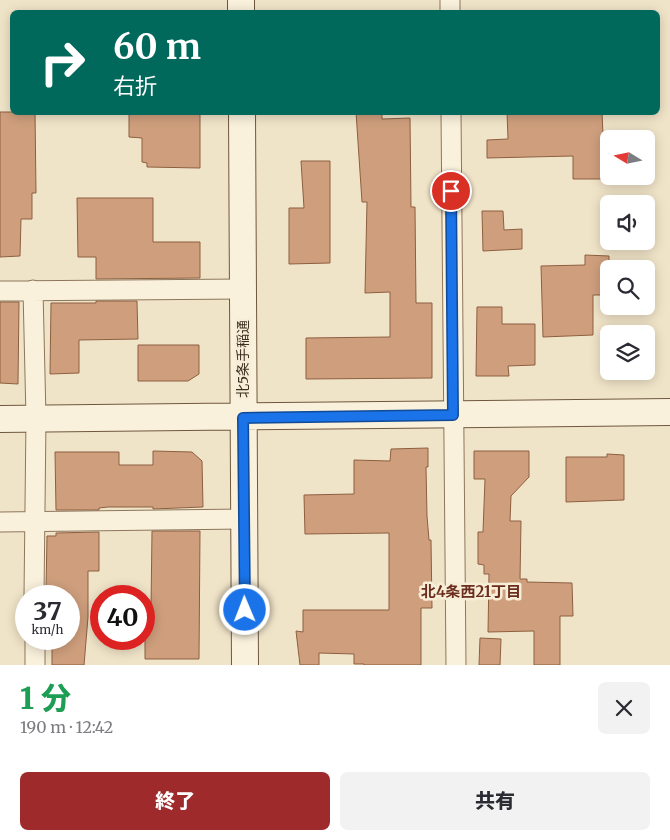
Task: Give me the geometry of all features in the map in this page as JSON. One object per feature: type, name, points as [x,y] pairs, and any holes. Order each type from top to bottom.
[{"type":"street","name":"北5条手稲通","points":[[242,115],[245,665]]},
{"type":"street","points":[[451,115],[456,665]]},
{"type":"street","points":[[0,291],[242,289]]},
{"type":"street","points":[[33,290],[36,418],[34,585]]},
{"type":"street","points":[[0,419],[243,418],[670,412]]},
{"type":"street","points":[[0,522],[244,518]]},
{"type":"street","points":[[35,650],[35,665]]},
{"type":"building","points":[[0,112],[10,112],[10,115],[35,115],[36,193],[32,193],[32,219],[21,219],[20,256],[0,257]]},
{"type":"building","points":[[129,115],[200,115],[200,168],[147,167],[147,163],[142,162],[142,138],[129,137]]},
{"type":"building","points":[[356,115],[382,115],[382,119],[410,118],[411,207],[415,207],[416,303],[432,303],[432,378],[306,379],[306,338],[390,337],[390,292],[365,293],[367,202],[362,202]]},
{"type":"building","points":[[507,115],[602,115],[603,130],[600,130],[600,179],[573,179],[573,156],[487,158],[487,140],[508,139]]},
{"type":"building","points":[[301,161],[330,161],[330,263],[289,264],[289,208],[304,208]]},
{"type":"building","points":[[77,198],[153,198],[153,242],[200,242],[200,278],[96,279],[96,257],[78,257]]},
{"type":"building","points":[[482,211],[503,211],[504,230],[522,229],[522,249],[483,251]]},
{"type":"building","points":[[585,255],[609,256],[609,260],[600,260],[600,295],[593,295],[593,335],[543,337],[541,266],[585,265]]},
{"type":"building","points":[[96,301],[137,301],[138,339],[79,340],[79,373],[50,374],[51,303],[96,303]]},
{"type":"building","points":[[0,302],[19,302],[18,384],[0,383]]},
{"type":"building","points":[[477,307],[502,307],[502,324],[535,324],[535,365],[508,366],[509,376],[476,376]]},
{"type":"building","points":[[138,345],[199,345],[199,374],[188,381],[138,381]]},
{"type":"building","points":[[428,448],[428,467],[426,467],[427,516],[429,540],[431,540],[432,608],[421,608],[421,665],[354,664],[354,654],[319,653],[319,665],[300,665],[296,631],[303,632],[303,610],[389,610],[389,533],[305,534],[304,495],[354,494],[354,460],[390,461],[391,449]]},
{"type":"building","points":[[153,451],[192,452],[202,461],[203,507],[153,509],[153,507],[108,507],[99,508],[99,510],[56,510],[55,452],[119,452],[119,465],[153,465]]},
{"type":"building","points":[[474,451],[529,451],[529,477],[511,496],[510,521],[521,521],[520,579],[527,579],[527,582],[572,583],[573,616],[560,616],[560,665],[534,665],[534,631],[488,632],[489,574],[484,574],[484,565],[478,564],[478,532],[483,532],[485,479],[474,479]]},
{"type":"building","points":[[607,454],[624,455],[624,500],[566,502],[566,457],[607,457]]},
{"type":"building","points":[[152,531],[200,531],[199,659],[145,659],[145,650],[155,650],[155,585],[151,585]]},
{"type":"building","points":[[99,532],[99,571],[88,571],[88,617],[84,665],[52,665],[52,650],[80,650],[80,585],[46,585],[47,536],[56,536],[56,533]]},
{"type":"building","points":[[480,638],[501,639],[500,665],[479,665]]},
{"type":"district","name":"北4条西21丁目","points":[[471,592]]},
{"type":"route","points":[[245,610],[243,418],[453,415],[451,191]]}]
